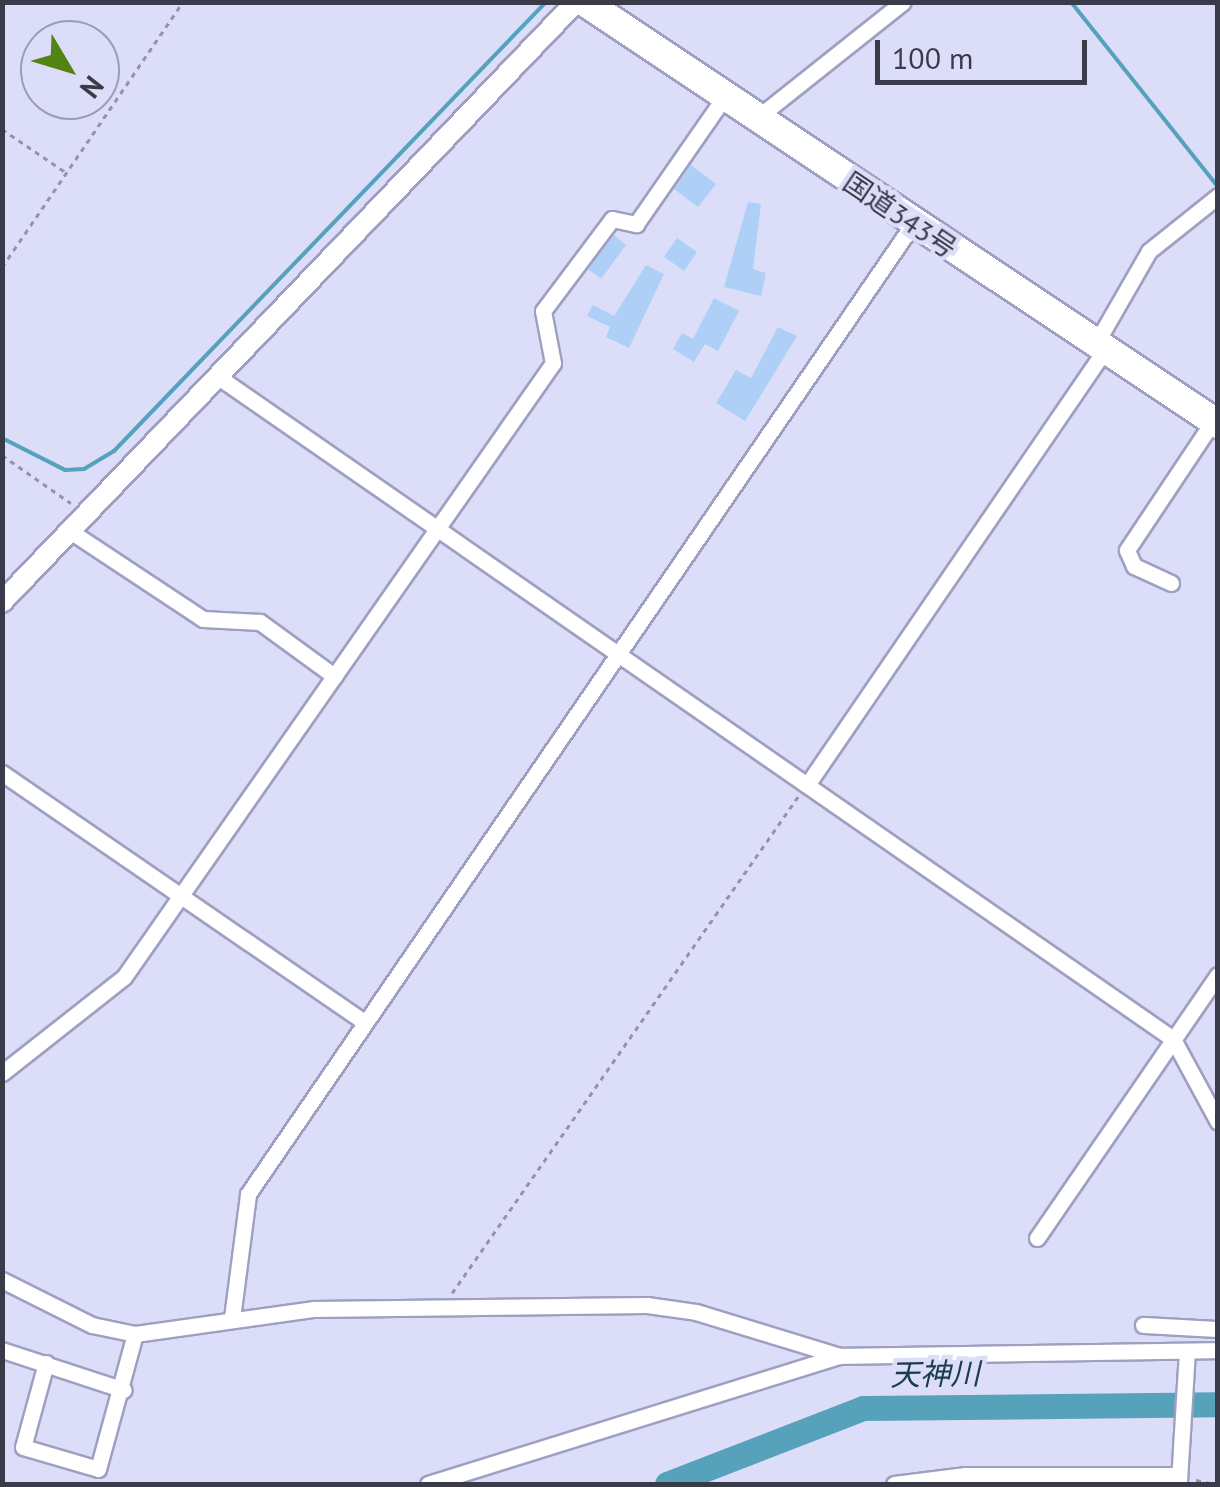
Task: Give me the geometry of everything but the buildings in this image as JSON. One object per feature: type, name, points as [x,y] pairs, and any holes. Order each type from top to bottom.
[{"type":"highway","name":"国道343号","points":[[586,2],[913,224],[1215,422]]},
{"type":"street","points":[[2,602],[576,2]]},
{"type":"street","points":[[757,118],[902,2]]},
{"type":"street","points":[[2,1073],[124,977],[553,363],[543,311],[612,219],[636,224],[724,96]]},
{"type":"street","points":[[806,785],[1100,348],[1149,250],[1217,196]]},
{"type":"street","points":[[232,1318],[248,1194],[913,224]]},
{"type":"street","points":[[217,376],[1173,1039],[1218,1122]]},
{"type":"street","points":[[1171,583],[1134,566],[1127,550],[1215,422]]},
{"type":"street","points":[[70,531],[203,619],[260,622],[334,676]]},
{"type":"street","points":[[2,773],[363,1021]]},
{"type":"street","points":[[1037,1238],[1218,975]]},
{"type":"street","points":[[2,1280],[92,1326],[134,1334],[314,1309],[440,1311],[647,1305],[696,1312],[840,1356]]},
{"type":"street","points":[[1143,1325],[1218,1329]]},
{"type":"street","points":[[46,1363],[23,1447],[98,1469],[124,1390],[134,1334]]},
{"type":"street","points":[[2,1350],[124,1390]]},
{"type":"street","points":[[428,1484],[840,1356],[1218,1350]]},
{"type":"street","points":[[894,1484],[965,1475],[1179,1480],[1187,1352]]},
{"type":"path","points":[[2,267],[183,2]]},
{"type":"path","points":[[2,129],[67,172]]},
{"type":"path","points":[[2,455],[86,513]]},
{"type":"path","points":[[440,1311],[806,785]]},
{"type":"path","points":[[1179,1480],[1214,1484]]},
{"type":"waterway","points":[[2,438],[65,470],[84,469],[114,451],[546,2]]},
{"type":"waterway","points":[[1071,2],[1218,187]]},
{"type":"waterway","name":"天神川","points":[[667,1484],[863,1408],[1218,1404]]}]
